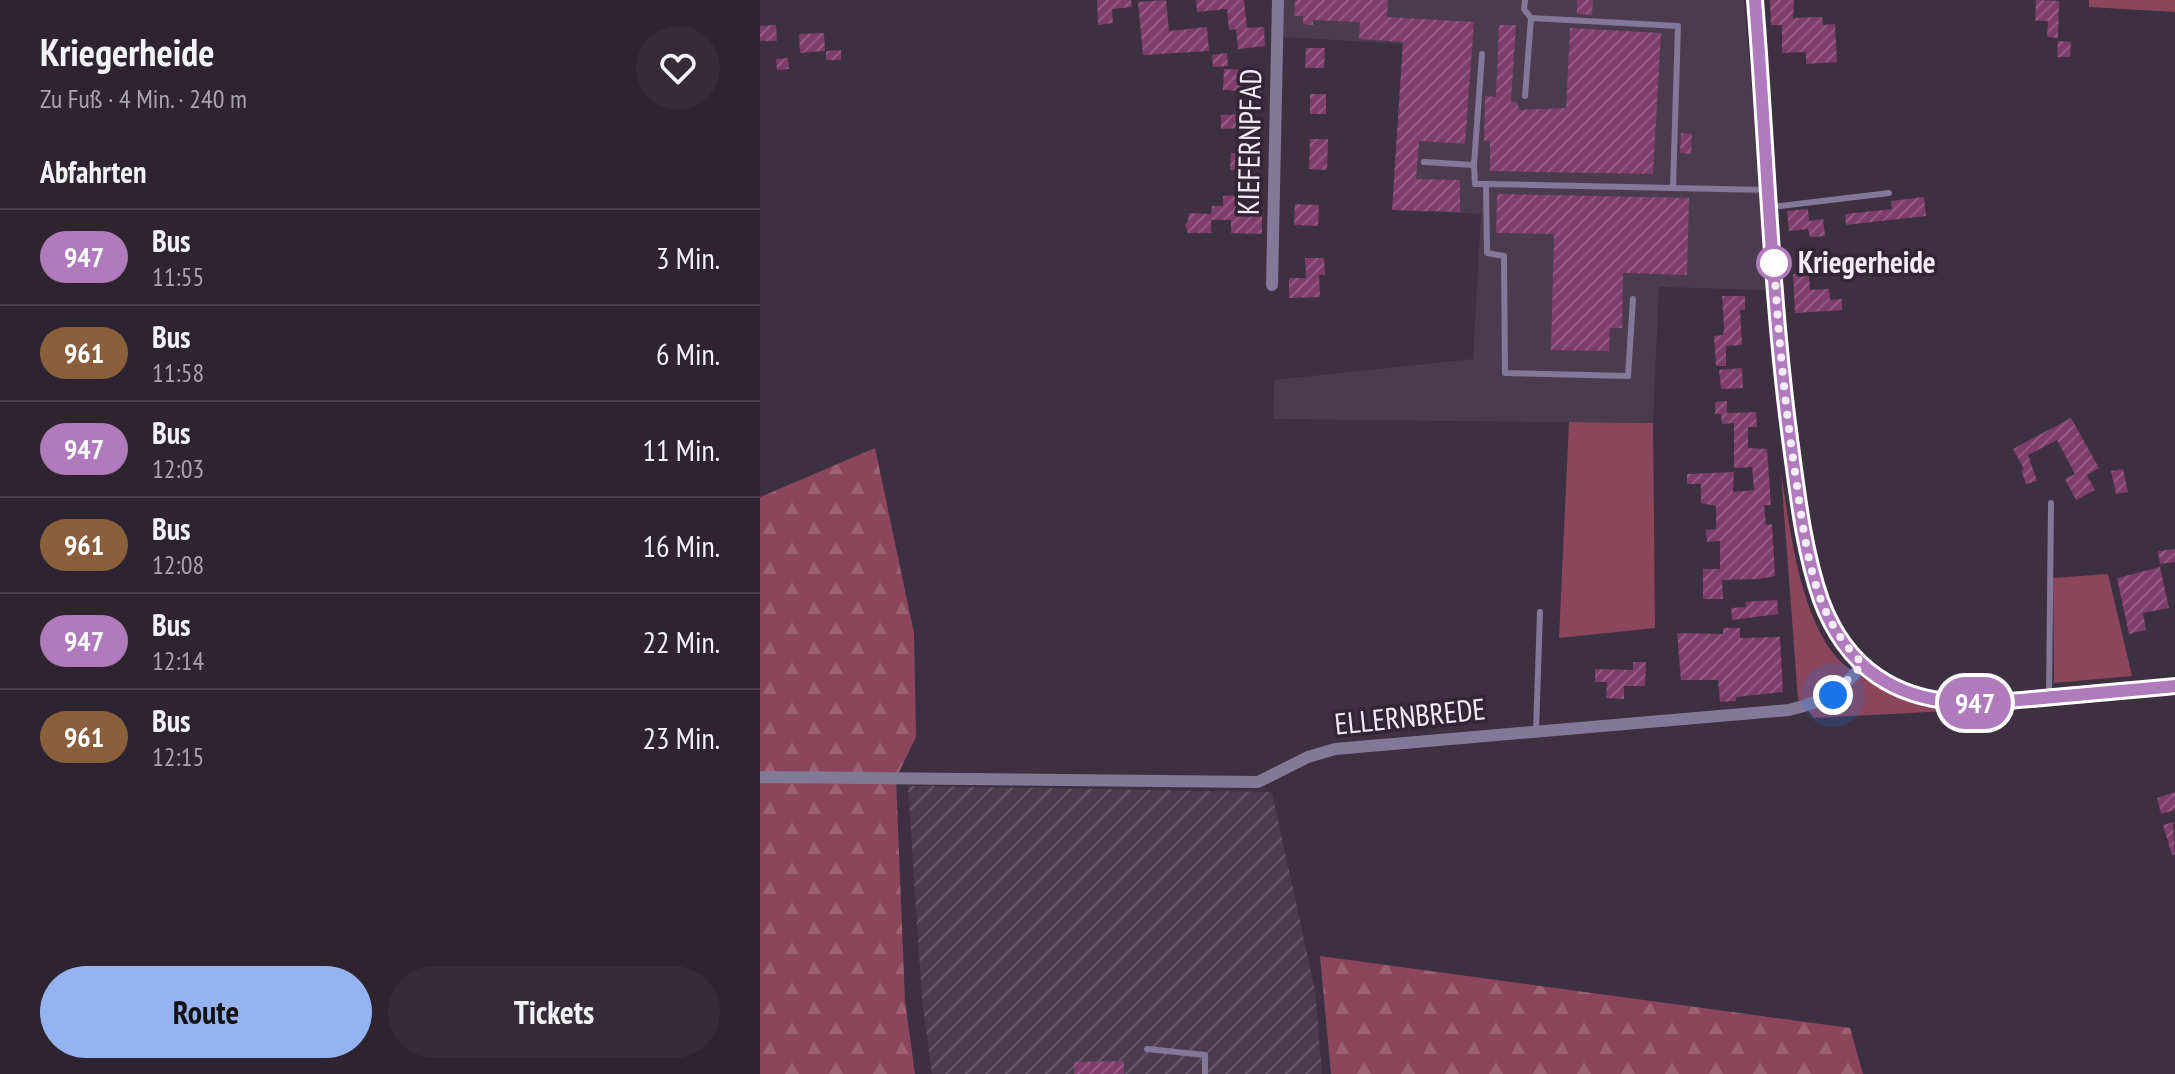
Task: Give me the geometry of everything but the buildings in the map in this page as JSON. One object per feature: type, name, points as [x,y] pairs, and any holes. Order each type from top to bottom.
[{"type":"street","name":"KIEFERNPFAD","points":[[1272,285],[1278,0]]},
{"type":"street","points":[[1755,0],[1784,397],[1806,538],[1816,585],[1829,619],[1849,650],[1878,677],[1897,687],[1938,700],[1987,703],[2175,686]]},
{"type":"street","name":"ELLERNBREDE","points":[[760,777],[1258,782],[1308,757],[1335,749],[1789,710],[1815,704],[1833,695],[1863,664]]},
{"type":"lane","points":[[1525,0],[1524,9],[1531,18],[1525,96]]},
{"type":"lane","points":[[1531,18],[1678,26],[1673,187]]},
{"type":"lane","points":[[1482,54],[1475,184],[1769,190]]},
{"type":"lane","points":[[1424,162],[1474,165]]},
{"type":"lane","points":[[1486,184],[1487,253],[1504,256],[1505,373],[1628,376],[1633,299]]},
{"type":"lane","points":[[1771,207],[1889,193]]},
{"type":"lane","points":[[2049,697],[2051,503]]},
{"type":"lane","points":[[1536,731],[1540,612]]},
{"type":"lane","points":[[1147,1049],[1205,1055],[1205,1074]]},
{"type":"shaded area","points":[[1283,0],[1744,0],[1769,290],[1659,287],[1653,423],[1273,419],[1274,380],[1473,359],[1481,214],[1392,210],[1403,44],[1283,37]]},
{"type":"shaded area","points":[[908,786],[1272,792],[1315,990],[1322,1074],[932,1074],[922,998]]},
{"type":"green space","points":[[2089,0],[2175,0],[2175,12],[2089,7]]},
{"type":"green space","points":[[1569,422],[1653,423],[1655,628],[1559,638]]},
{"type":"green space","points":[[875,448],[914,633],[916,737],[896,778],[905,1001],[915,1074],[760,1074],[760,497]]},
{"type":"green space","points":[[1781,473],[1800,577],[1808,604],[1831,651],[1847,667],[1869,681],[1947,711],[1814,718],[1798,699]]},
{"type":"green space","points":[[2108,574],[2132,676],[2054,683],[2053,578]]},
{"type":"green space","points":[[1320,956],[1850,1028],[1863,1074],[1331,1074]]},
{"type":"bus line","name":"947","points":[[1755,0],[1784,397],[1801,514],[1816,585],[1840,639],[1878,677],[1897,687],[1938,700],[1987,703],[2175,686]]},
{"type":"place","name":"Kriegerheide","points":[[1774,263]]},
{"type":"route","points":[[1774,263],[1774,260],[1784,397],[1801,514],[1816,585],[1840,639],[1863,664],[1833,695]]}]
